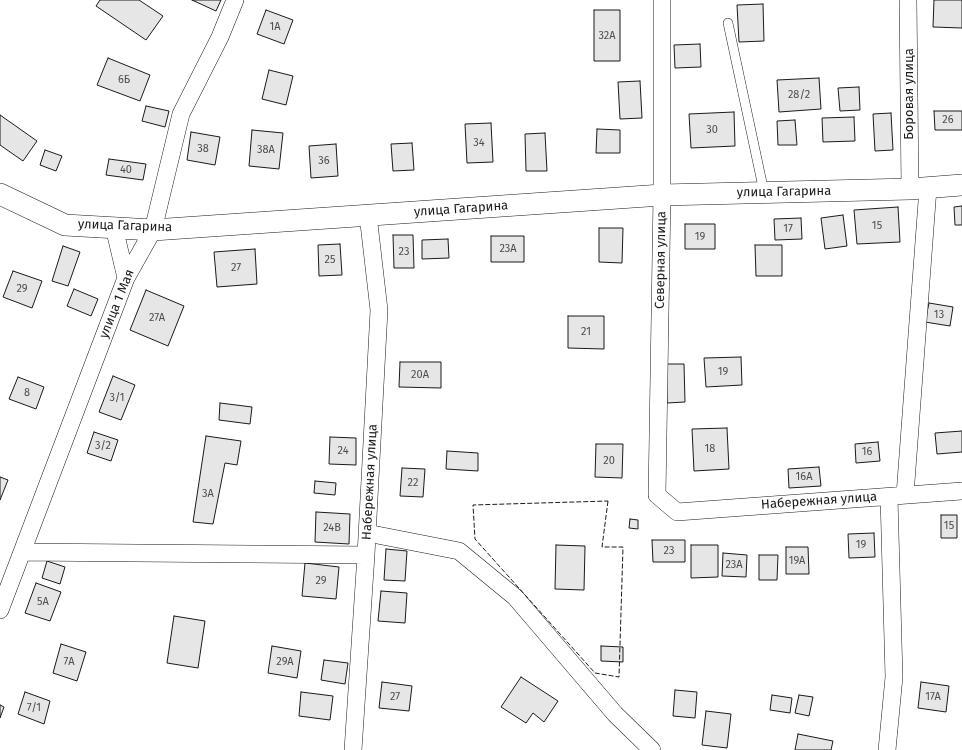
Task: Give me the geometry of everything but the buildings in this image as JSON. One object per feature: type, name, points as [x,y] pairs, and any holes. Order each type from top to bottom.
[{"type":"street","name":"улица 1 Мая","points":[[0,610],[126,278],[153,230],[181,114],[220,37],[235,0]]},
{"type":"street","name":"Северная улица","points":[[662,0],[662,195],[657,495],[676,512]]},
{"type":"street","name":"Боровая улица","points":[[908,0],[919,188]]},
{"type":"street","name":"улица Гагарина","points":[[0,194],[65,224],[153,230],[662,195],[919,188],[962,185]]},
{"type":"street","points":[[905,495],[919,188]]},
{"type":"street","name":"Набережная улица","points":[[353,750],[366,555],[379,310],[368,215]]},
{"type":"street","points":[[114,227],[126,278]]},
{"type":"street","name":"Набережная улица","points":[[676,512],[962,491]]},
{"type":"street","points":[[887,750],[894,676],[888,496]]},
{"type":"street","points":[[367,533],[459,551],[515,598],[615,714],[652,750]]},
{"type":"street","points":[[22,552],[366,555]]},
{"type":"lane","points":[[728,23],[764,192]]},
{"type":"fence","points":[[608,501],[602,547],[623,547],[619,677],[595,673],[475,539],[473,505],[608,501]]}]
